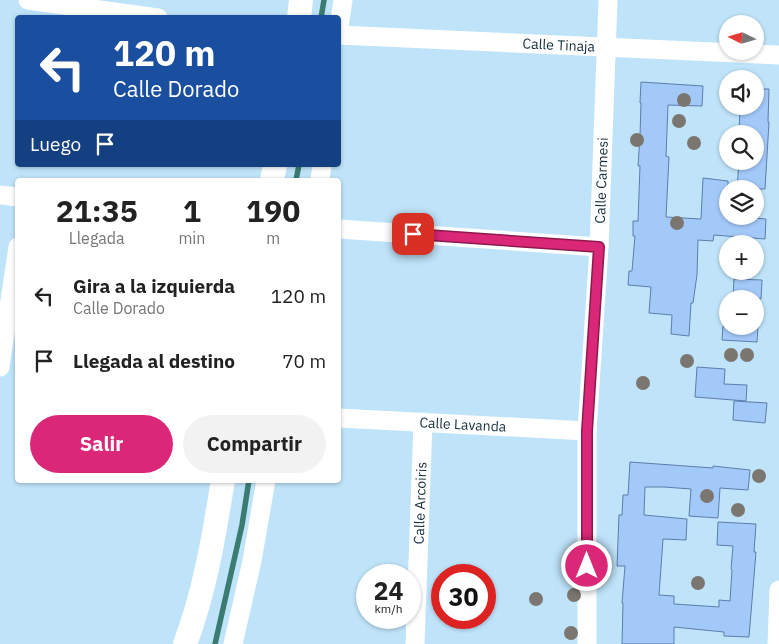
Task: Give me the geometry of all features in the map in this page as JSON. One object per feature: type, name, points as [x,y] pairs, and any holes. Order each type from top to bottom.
[{"type":"street","points":[[28,0],[136,15]]},
{"type":"street","points":[[300,15],[302,0]]},
{"type":"street","points":[[341,15],[343,0]]},
{"type":"street","name":"Calle Carmesi","points":[[587,644],[587,431],[599,247],[608,0]]},
{"type":"street","name":"Calle Tinaja","points":[[341,35],[779,55]]},
{"type":"street","points":[[0,195],[15,198]]},
{"type":"street","points":[[341,229],[599,247]]},
{"type":"street","points":[[0,367],[15,267]]},
{"type":"street","name":"Calle Lavanda","points":[[341,418],[587,431]]},
{"type":"street","name":"Calle Arcoiris","points":[[415,644],[423,422]]},
{"type":"street","points":[[185,644],[196,615],[214,542],[223,483]]},
{"type":"street","points":[[233,644],[252,561],[265,483]]},
{"type":"street","points":[[778,644],[779,590]]},
{"type":"building","points":[[641,82],[703,86],[702,106],[668,105],[666,156],[669,157],[666,217],[701,219],[703,178],[720,180],[719,225],[764,225],[764,219],[766,219],[765,239],[764,235],[714,235],[713,241],[698,240],[697,275],[693,303],[691,303],[689,336],[671,334],[672,315],[649,313],[651,287],[628,285],[629,271],[632,271],[635,236],[633,236],[633,221],[638,221]]},
{"type":"building","points":[[764,89],[769,89],[765,189],[764,180],[738,180],[738,170],[764,170],[764,125],[739,125],[740,115],[764,115]]},
{"type":"building","points":[[734,280],[762,280],[761,290],[733,290]]},
{"type":"building","points":[[722,335],[757,335],[757,342],[722,340]]},
{"type":"building","points":[[697,367],[725,369],[724,384],[747,385],[746,401],[695,397]]},
{"type":"building","points":[[734,401],[767,403],[765,423],[733,420]]},
{"type":"building","points":[[630,462],[713,468],[713,466],[750,470],[748,490],[720,488],[718,518],[689,516],[691,489],[664,487],[645,487],[644,515],[687,519],[686,540],[663,539],[659,595],[674,596],[674,604],[719,607],[719,600],[730,601],[733,546],[717,545],[718,522],[756,524],[754,552],[756,552],[749,637],[724,636],[724,632],[674,627],[674,644],[622,644],[622,603],[625,566],[617,566],[619,515],[622,515],[623,495],[628,495]]},
{"type":"waterway","points":[[322,15],[324,0]]},
{"type":"waterway","points":[[296,178],[299,167]]},
{"type":"waterway","points":[[215,644],[242,525],[249,483]]},
{"type":"route","points":[[413,234],[599,247],[587,431],[587,566]]}]
